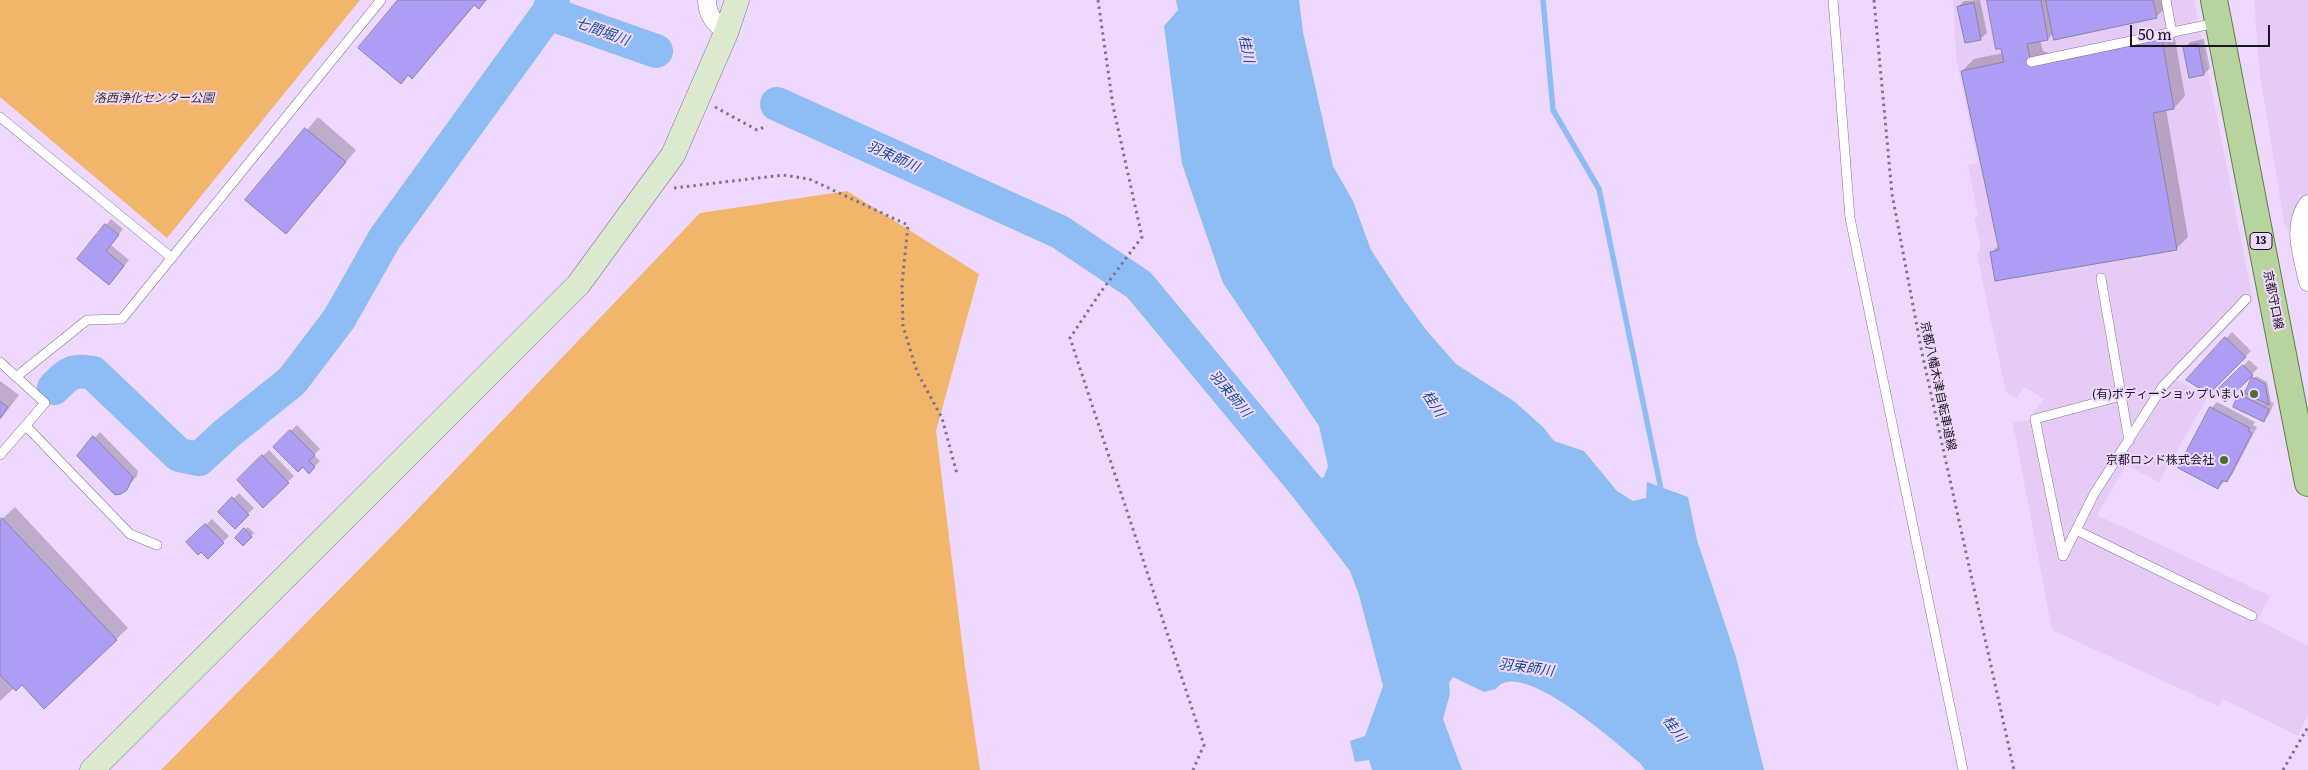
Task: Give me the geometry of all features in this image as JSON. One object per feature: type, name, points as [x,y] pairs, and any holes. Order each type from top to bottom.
[{"type":"main road","name":"京都守口線","points":[[2216,11],[2308,483]]},
{"type":"street","points":[[706,0],[707,9],[712,21],[726,33]]},
{"type":"street","points":[[92,770],[578,285],[673,155],[726,33],[737,0]]},
{"type":"street","points":[[2308,204],[2300,217],[2298,233],[2308,282]]},
{"type":"lane","points":[[16,377],[87,320],[122,319],[381,0]]},
{"type":"lane","points":[[1833,0],[1850,218],[1963,770]]},
{"type":"lane","points":[[2166,0],[2172,33]]},
{"type":"lane","points":[[2031,62],[2172,33],[2216,11]]},
{"type":"lane","points":[[0,117],[172,258]]},
{"type":"lane","points":[[2100,278],[2129,441]]},
{"type":"lane","points":[[2121,396],[2036,419],[2063,556],[2094,494],[2163,386],[2246,299]]},
{"type":"lane","points":[[0,362],[45,403],[0,455]]},
{"type":"lane","points":[[26,426],[130,534],[157,545]]},
{"type":"lane","points":[[2076,530],[2252,616]]},
{"type":"path","points":[[1098,0],[1113,106],[1142,237],[1100,293],[1070,338],[1204,745],[1193,770]]},
{"type":"path","name":"京都八幡木津自転車道線","points":[[1874,0],[1894,204],[1922,353],[2014,770]]},
{"type":"path","points":[[725,112],[757,130],[767,126]]},
{"type":"path","points":[[648,191],[783,175],[810,179],[908,226],[902,284],[903,326],[917,372],[942,418],[957,474]]},
{"type":"path","points":[[2283,770],[2308,727]]},
{"type":"shaded area","points":[[1953,0],[2194,0],[2253,301],[2177,380],[2207,398],[2159,482],[2126,465],[2097,515],[2270,596],[2258,620],[2308,646],[2308,714],[2298,736],[2223,699],[2218,706],[2052,630],[2013,423],[2029,420],[2044,399],[2024,387],[2017,398],[2006,392],[1977,255],[1981,246],[1974,218],[1978,216],[1968,165],[1978,163],[1956,58]]},
{"type":"shaded area","points":[[2254,0],[2308,0],[2308,270],[2284,223],[2260,75]]},
{"type":"green space","name":"洛西浄化センター公園","points":[[0,0],[360,0],[167,238],[0,97]]},
{"type":"green space","points":[[847,191],[979,274],[936,431],[965,667],[980,770],[161,770],[394,534],[700,213]]},
{"type":"water","name":"桂川","points":[[1176,0],[1299,0],[1303,32],[1333,166],[1353,201],[1371,250],[1427,331],[1456,364],[1515,402],[1543,427],[1554,441],[1584,451],[1617,491],[1633,501],[1646,498],[1647,482],[1688,497],[1697,540],[1736,657],[1764,770],[1645,770],[1640,763],[1592,723],[1546,693],[1525,684],[1508,682],[1496,689],[1484,692],[1453,677],[1449,683],[1450,694],[1443,719],[1462,770],[1372,770],[1369,760],[1355,762],[1350,741],[1365,736],[1383,686],[1359,595],[1350,571],[1290,493],[1324,477],[1328,466],[1319,426],[1223,283],[1182,164],[1164,26],[1178,10]]},
{"type":"building","points":[[398,0],[486,0],[479,9],[474,5],[412,79],[408,75],[401,84],[358,48]]},
{"type":"building","points":[[1987,0],[2041,0],[2048,40],[2027,44],[2031,62],[2038,65],[2162,39],[2174,109],[2153,113],[2177,250],[1995,281],[1990,252],[1999,250],[1961,71],[2004,62],[2001,49],[1996,49]]},
{"type":"building","points":[[2046,0],[2153,0],[2157,18],[2054,40]]},
{"type":"building","points":[[1974,3],[1981,40],[1965,43],[1957,7]]},
{"type":"building","points":[[2198,44],[2204,75],[2189,78],[2183,47]]},
{"type":"building","points":[[305,128],[346,162],[286,234],[245,200]]},
{"type":"building","points":[[105,224],[119,235],[106,251],[124,266],[109,285],[77,259]]},
{"type":"building","points":[[2225,337],[2246,357],[2209,394],[2186,380]]},
{"type":"building","points":[[2243,365],[2253,375],[2225,402],[2215,392]]},
{"type":"building","points":[[2252,377],[2265,384],[2269,405],[2245,393]]},
{"type":"building","points":[[2239,394],[2269,409],[2264,422],[2233,407]]},
{"type":"building","points":[[0,401],[8,407],[0,418]]},
{"type":"building","points":[[2210,407],[2250,428],[2248,431],[2252,433],[2227,482],[2222,480],[2218,489],[2178,468]]},
{"type":"building","points":[[290,430],[315,455],[309,461],[315,467],[309,474],[303,467],[298,472],[273,447]]},
{"type":"building","points":[[93,436],[133,477],[127,490],[121,494],[115,495],[77,456]]},
{"type":"building","points":[[262,455],[289,483],[263,508],[237,480]]},
{"type":"building","points":[[232,497],[249,515],[235,529],[218,512]]},
{"type":"building","points":[[2,518],[117,640],[44,709],[22,685],[16,691],[0,675],[0,520]]},
{"type":"building","points":[[205,524],[224,543],[208,559],[201,552],[198,555],[186,542]]},
{"type":"building","points":[[244,528],[252,537],[243,546],[235,538]]},
{"type":"waterway","points":[[54,388],[71,373],[93,373],[179,455],[199,459],[226,434],[292,381],[339,319],[385,238],[548,13],[553,0]]},
{"type":"waterway","points":[[1543,0],[1553,110],[1599,189],[1662,494]]},
{"type":"waterway","name":"七間堀川","points":[[548,13],[656,51]]},
{"type":"waterway","name":"羽束師川","points":[[777,104],[1060,232],[1139,285],[1335,521]]},
{"type":"place","name":"(有)ボディーショップいまい","points":[[2254,394]]},
{"type":"place","name":"京都ロンド株式会社","points":[[2224,460]]}]
